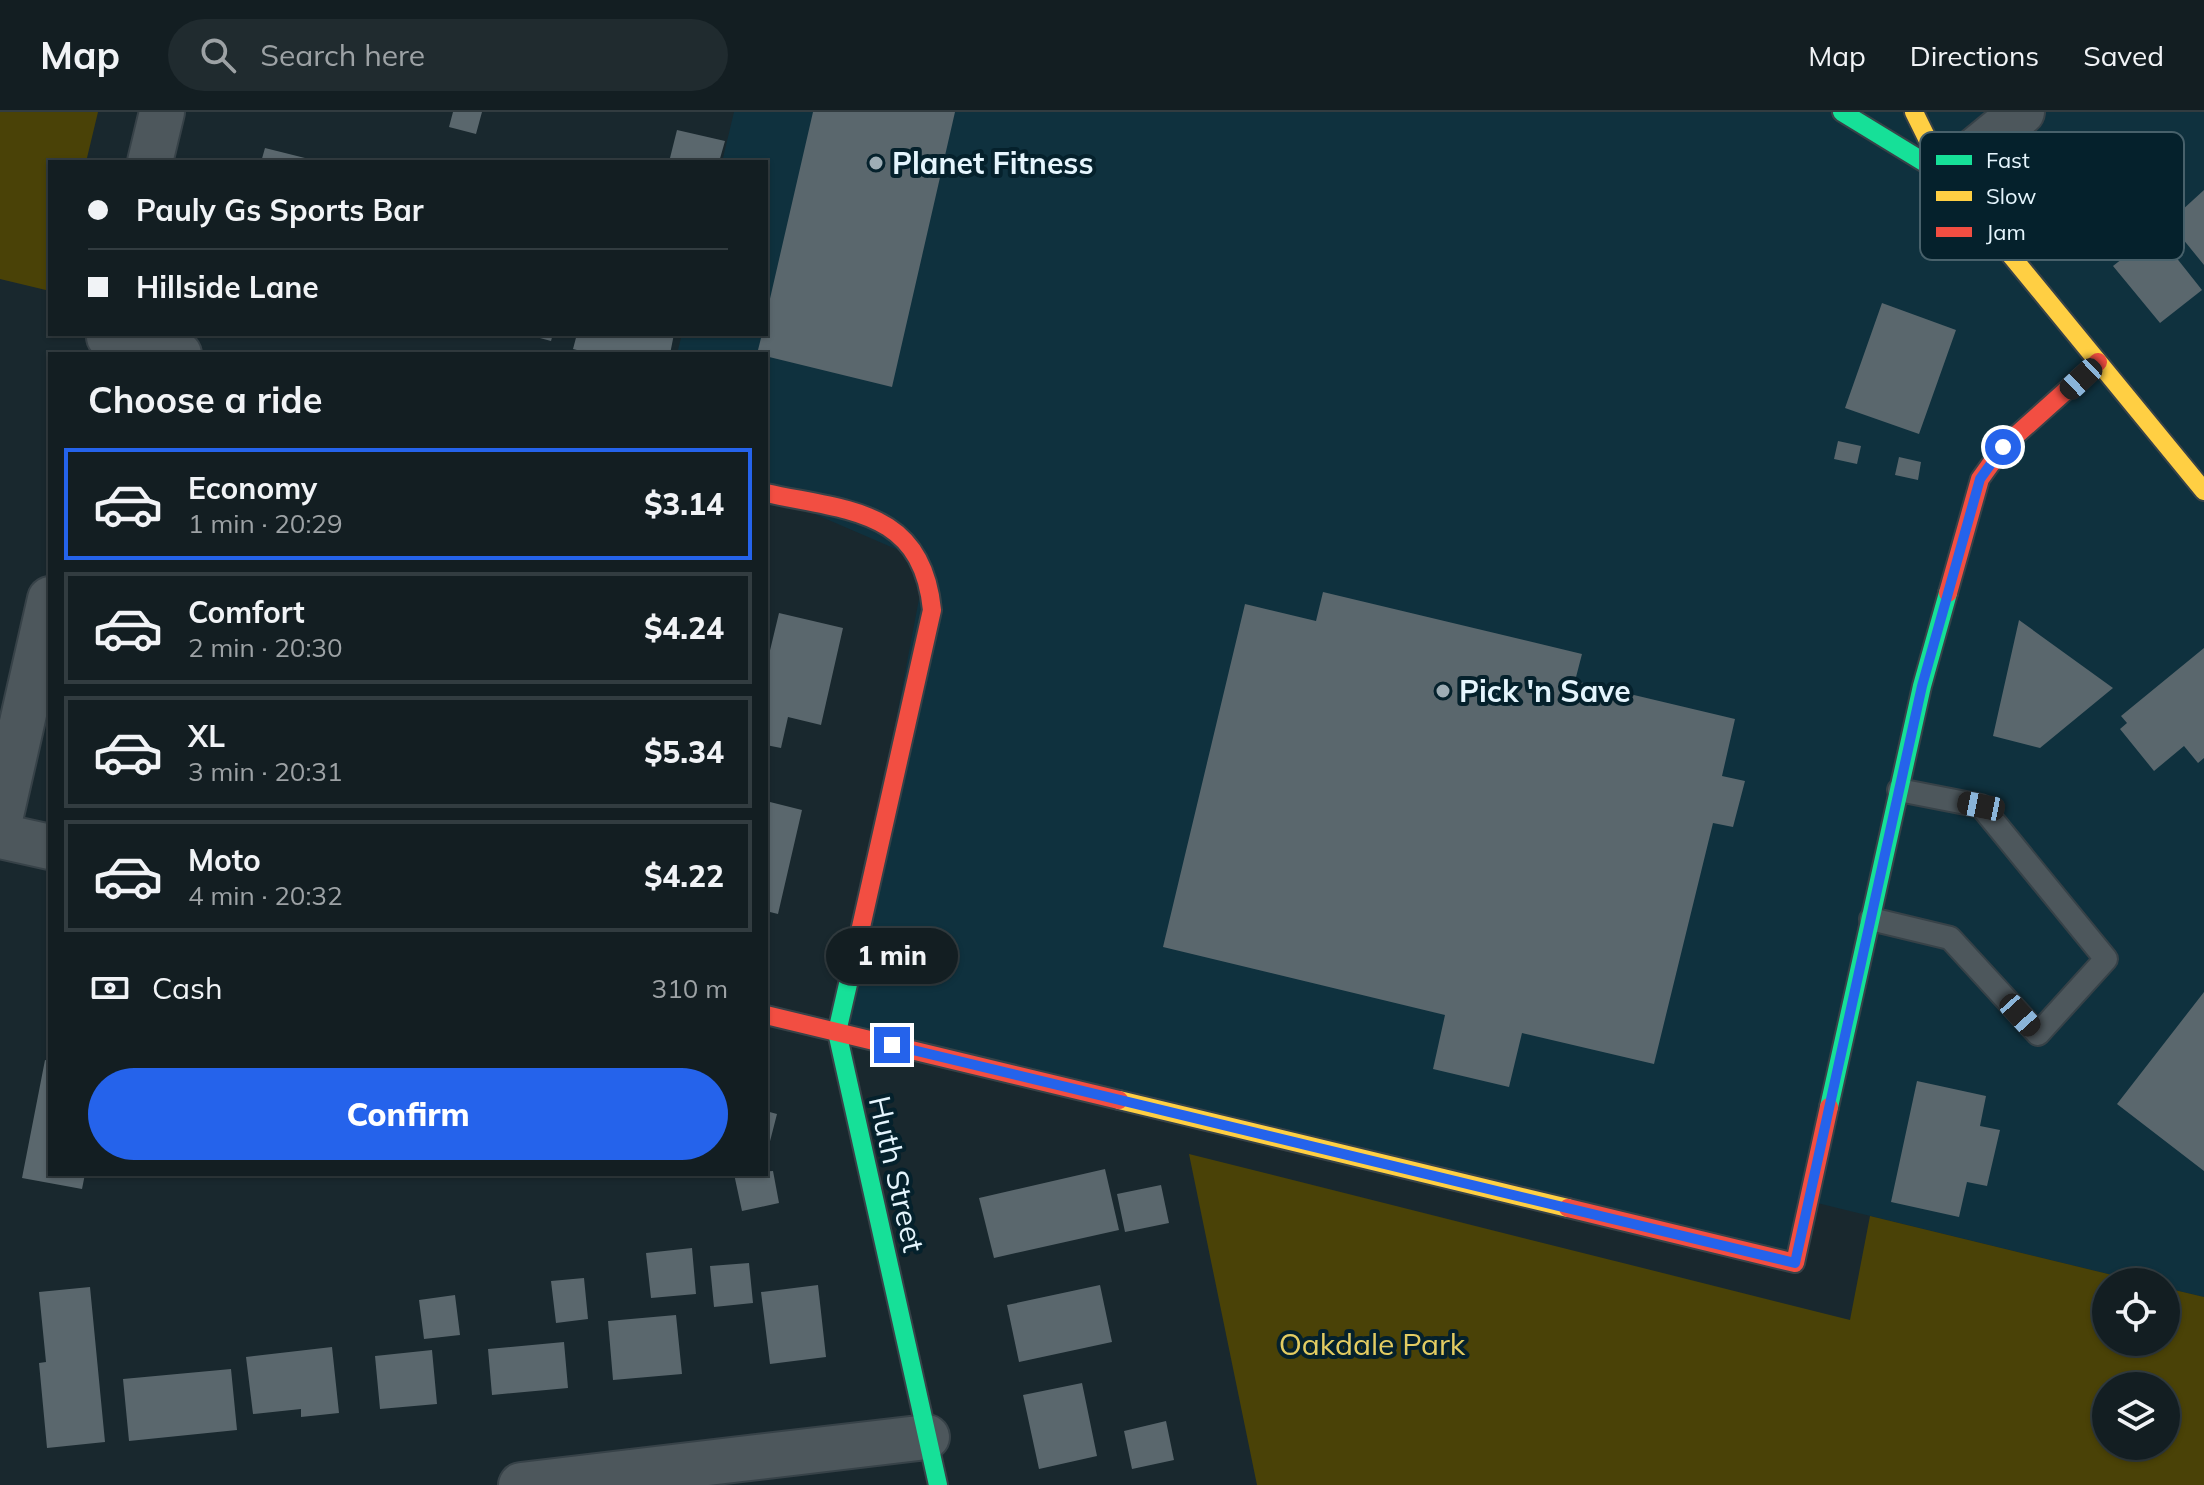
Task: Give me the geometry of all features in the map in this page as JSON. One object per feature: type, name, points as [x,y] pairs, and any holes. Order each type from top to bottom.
[{"type":"street","points":[[150,160],[162,112]]},
{"type":"street","points":[[1842,112],[1920,160]]},
{"type":"street","points":[[1914,112],[1924,132]]},
{"type":"street","points":[[1998,132],[2022,112]]},
{"type":"street","points":[[2015,260],[2204,491]]},
{"type":"street","points":[[108,342],[167,352]]},
{"type":"street","points":[[768,1015],[1795,1263],[1922,686],[1980,479],[2003,447],[2098,362]]},
{"type":"street","name":"Huth Street","points":[[768,493],[875,519],[908,538],[931,578],[932,610],[837,1032],[938,1485]]},
{"type":"street","points":[[0,820],[48,608]]},
{"type":"street","points":[[0,836],[48,847]]},
{"type":"street","points":[[521,1485],[927,1437]]},
{"type":"lane","points":[[1871,919],[1950,938],[2038,1034],[2106,959],[1981,806],[1899,790]]},
{"type":"shaded area","points":[[734,112],[2204,112],[2204,1297],[2180,1291],[2180,1268],[2092,1270],[1809,1201],[1795,1263],[837,1032],[926,562],[768,494],[768,352],[678,352],[682,336],[768,336],[768,160],[722,160]]},
{"type":"green space","points":[[0,112],[98,112],[86,160],[48,160],[48,291],[0,279]]},
{"type":"green space","name":"Oakdale Park","points":[[1189,1154],[1850,1320],[1870,1216],[2092,1270],[2092,1356],[2180,1356],[2180,1291],[2204,1297],[2204,1485],[1257,1485]]},
{"type":"building","points":[[453,112],[482,112],[476,134],[449,127]]},
{"type":"building","points":[[813,112],[955,112],[892,387],[768,357],[768,352],[758,352],[762,336],[768,336],[768,307]]},
{"type":"building","points":[[677,130],[725,141],[720,160],[670,160]]},
{"type":"building","points":[[265,148],[313,160],[262,160]]},
{"type":"building","points":[[2204,190],[2204,265],[2184,240],[2184,208]]},
{"type":"building","points":[[2121,260],[2178,260],[2202,290],[2160,323],[2113,266]]},
{"type":"building","points":[[1882,303],[1956,330],[1919,434],[1845,408]]},
{"type":"building","points":[[532,336],[552,336],[551,341]]},
{"type":"building","points":[[576,336],[674,336],[670,352],[585,352],[573,349]]},
{"type":"building","points":[[1838,441],[1861,446],[1857,464],[1834,459]]},
{"type":"building","points":[[1899,457],[1921,462],[1918,480],[1895,475]]},
{"type":"building","points":[[1323,592],[1582,654],[1575,681],[1735,719],[1722,776],[1745,781],[1733,827],[1713,823],[1654,1064],[1522,1033],[1509,1087],[1433,1069],[1445,1015],[1163,947],[1245,604],[1316,621]]},
{"type":"building","points":[[779,613],[843,628],[821,725],[788,717],[781,748],[768,745],[768,659]]},
{"type":"building","points":[[2019,620],[2113,688],[2040,748],[1993,736]]},
{"type":"building","points":[[2204,648],[2204,758],[2198,763],[2184,746],[2154,771],[2120,729],[2127,723],[2121,716]]},
{"type":"building","points":[[768,802],[802,810],[778,914],[768,912]]},
{"type":"building","points":[[2204,992],[2204,1171],[2117,1104]]},
{"type":"building","points":[[45,1060],[48,1061],[48,1176],[85,1176],[82,1189],[22,1178]]},
{"type":"building","points":[[1917,1081],[1986,1096],[1980,1126],[2000,1130],[1987,1186],[1967,1182],[1959,1217],[1891,1202]]},
{"type":"building","points":[[768,1112],[777,1114],[768,1149]]},
{"type":"building","points":[[1105,1169],[1119,1230],[994,1258],[979,1198]]},
{"type":"building","points":[[768,1171],[773,1171],[779,1203],[742,1211],[734,1176],[768,1176]]},
{"type":"building","points":[[1161,1185],[1169,1223],[1125,1232],[1117,1194]]},
{"type":"building","points":[[692,1248],[696,1294],[651,1298],[646,1253]]},
{"type":"building","points":[[749,1263],[753,1303],[714,1307],[710,1266]]},
{"type":"building","points":[[584,1278],[588,1319],[556,1323],[551,1281]]},
{"type":"building","points":[[818,1285],[826,1357],[770,1364],[761,1292]]},
{"type":"building","points":[[1100,1285],[1112,1342],[1019,1362],[1007,1305]]},
{"type":"building","points":[[90,1287],[105,1442],[47,1448],[39,1363],[46,1362],[39,1292]]},
{"type":"building","points":[[455,1295],[460,1335],[424,1339],[419,1300]]},
{"type":"building","points":[[676,1315],[682,1374],[613,1380],[608,1321]]},
{"type":"building","points":[[564,1342],[568,1388],[492,1395],[488,1349]]},
{"type":"building","points":[[332,1347],[339,1413],[301,1417],[301,1409],[253,1414],[246,1357]]},
{"type":"building","points":[[432,1350],[437,1404],[380,1409],[375,1356]]},
{"type":"building","points":[[231,1369],[237,1430],[129,1441],[123,1379]]},
{"type":"building","points":[[1082,1383],[1097,1456],[1039,1469],[1023,1395]]},
{"type":"building","points":[[1166,1421],[1174,1460],[1132,1469],[1124,1431]]},
{"type":"traffic: fast","points":[[1842,112],[1920,160]]},
{"type":"traffic: fast","points":[[1829,1107],[1922,686],[1948,593]]},
{"type":"traffic: fast","points":[[859,936],[837,1032],[938,1485]]},
{"type":"traffic: slow","points":[[1914,112],[1924,132]]},
{"type":"traffic: slow","points":[[2015,260],[2204,491]]},
{"type":"traffic: slow","points":[[1119,1100],[1568,1208]]},
{"type":"traffic: jam","points":[[1948,593],[1980,479],[2003,447],[2098,362]]},
{"type":"traffic: jam","points":[[768,493],[852,511],[876,520],[897,533],[913,552],[925,577],[932,610],[859,936]]},
{"type":"traffic: jam","points":[[768,1015],[1119,1100]]},
{"type":"traffic: jam","points":[[1568,1208],[1795,1263],[1829,1107]]},
{"type":"place","name":"Planet Fitness","points":[[876,163]]},
{"type":"place","name":"Pick 'n Save","points":[[1443,691]]},
{"type":"route","points":[[892,1045],[1795,1263],[1922,686],[1980,479],[2003,447]]}]
